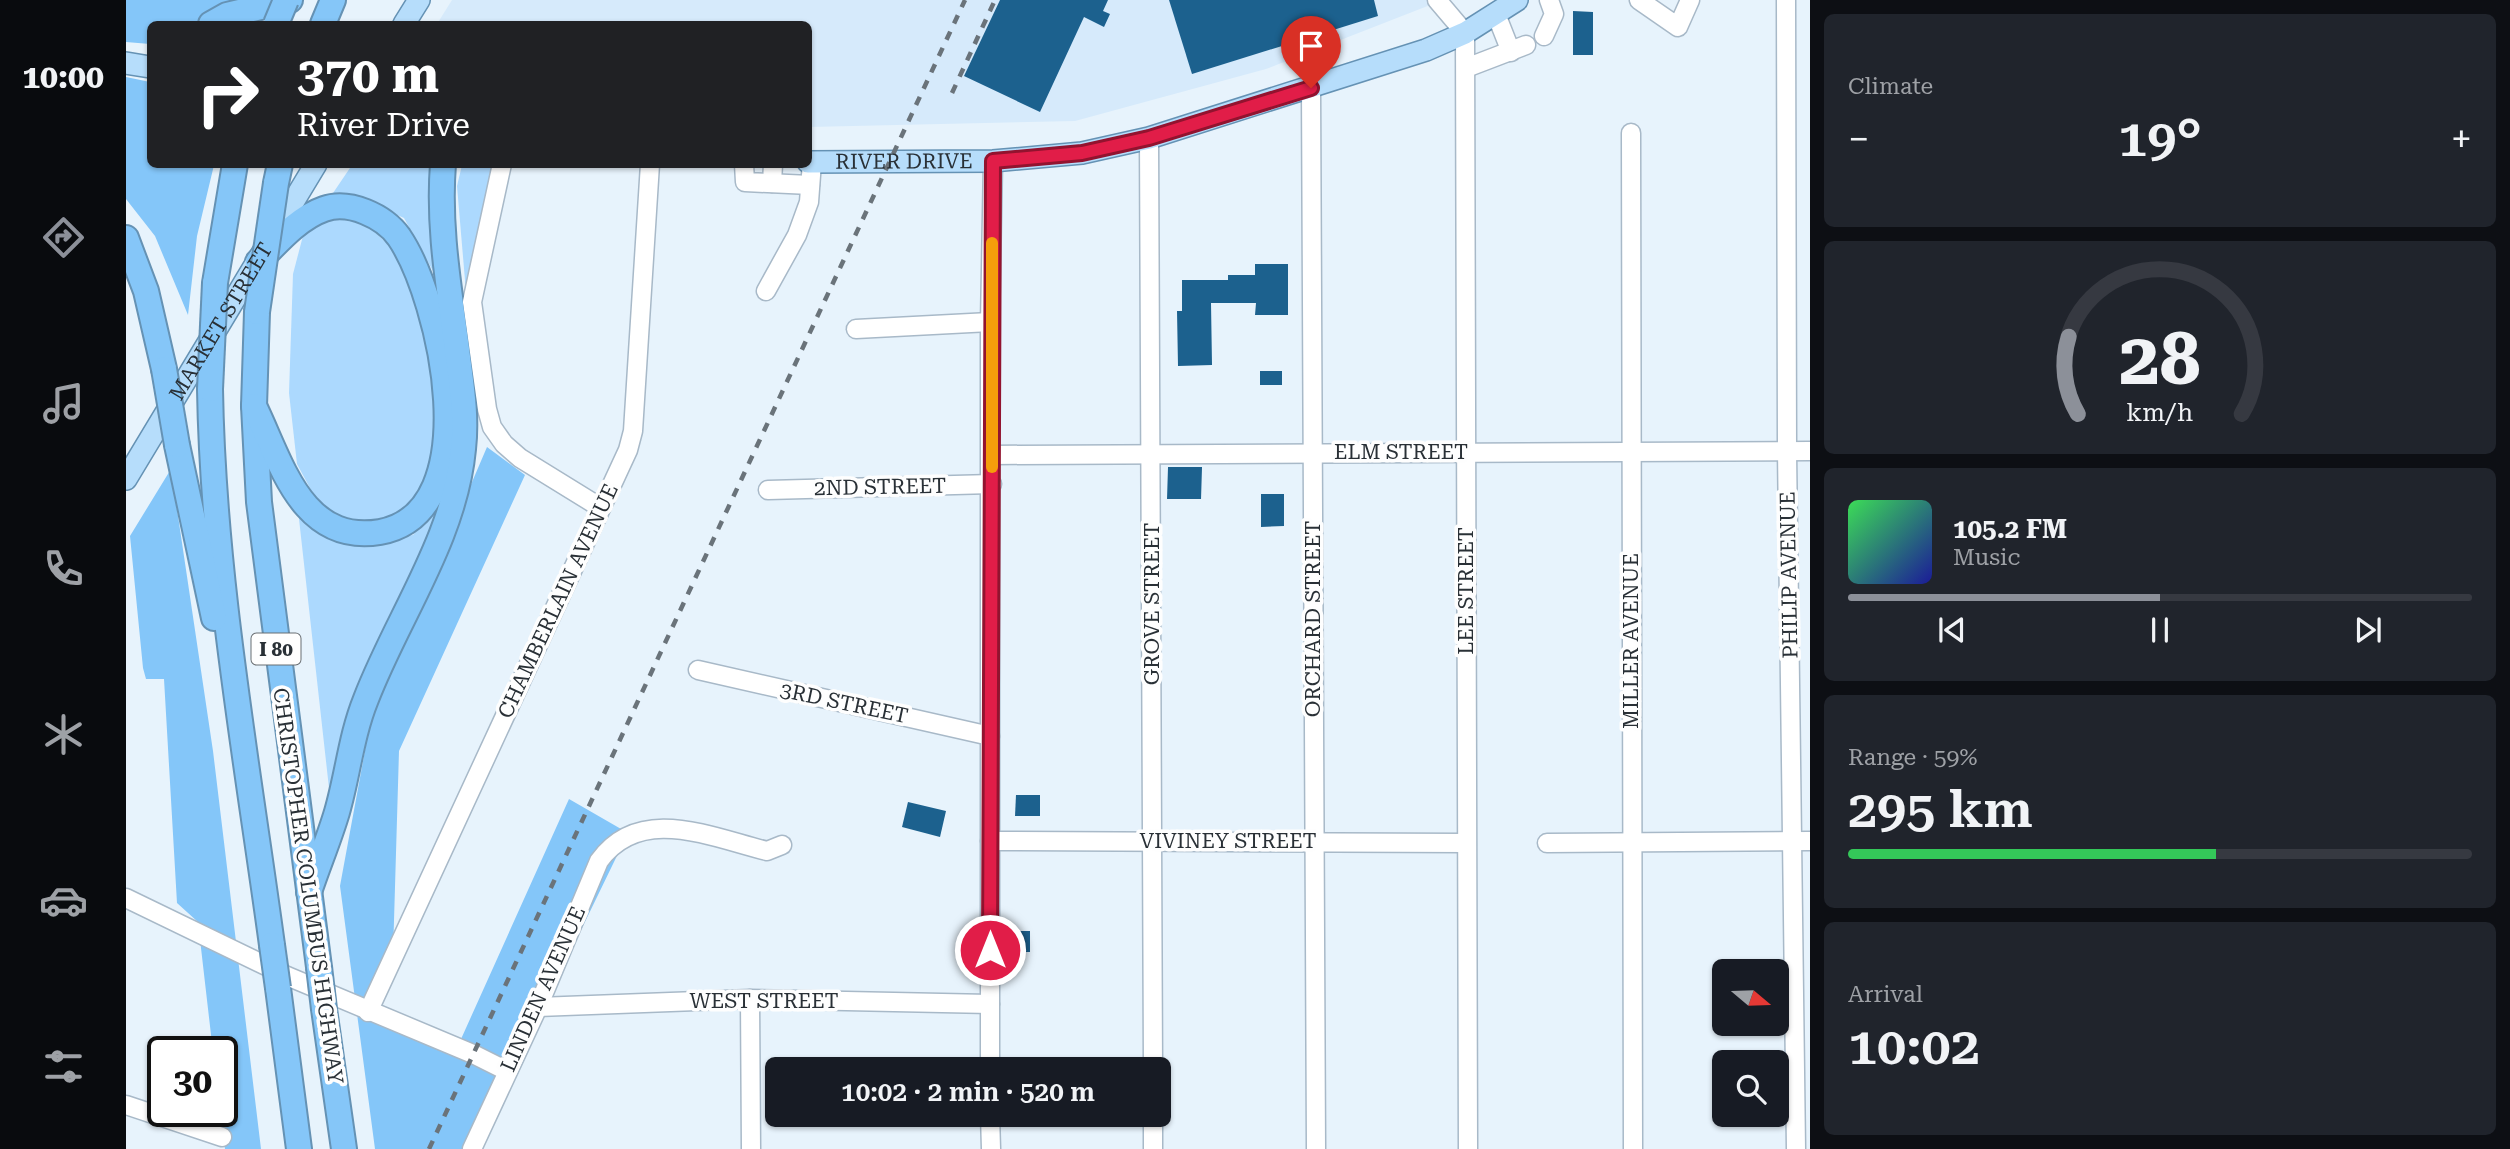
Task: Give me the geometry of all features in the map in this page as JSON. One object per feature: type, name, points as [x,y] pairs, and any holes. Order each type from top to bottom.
[{"type":"highway","points":[[218,21],[288,0]]},
{"type":"highway","points":[[278,21],[288,0]]},
{"type":"highway","points":[[324,21],[333,0]]},
{"type":"highway","name":"CHRISTOPHER COLUMBUS HIGHWAY","points":[[234,168],[215,283],[210,389],[216,513],[272,946],[282,982],[299,1149]]},
{"type":"highway","points":[[309,892],[337,810],[352,740],[366,699],[443,528],[457,488],[463,448],[464,410],[442,240],[440,198],[443,168]]},
{"type":"highway","name":"CHRISTOPHER COLUMBUS HIGHWAY","points":[[278,174],[257,312],[254,406],[258,502],[344,1149]]},
{"type":"highway","points":[[254,406],[295,495],[312,514],[334,527],[359,533],[397,526],[418,512],[439,481],[446,439],[446,408],[438,348],[420,282],[398,236],[388,225],[366,212],[345,208],[325,209],[283,237],[257,262]]},
{"type":"highway","points":[[126,238],[146,291],[164,369],[183,484],[247,759]]},
{"type":"main road","points":[[406,21],[419,0]]},
{"type":"main road","name":"RIVER DRIVE","points":[[812,162],[993,161],[1082,153],[1149,138],[1415,54],[1465,33],[1517,0]]},
{"type":"main road","points":[[126,63],[147,66]]},
{"type":"main road","name":"MARKET STREET","points":[[126,479],[314,168]]},
{"type":"street","points":[[1437,0],[1465,33]]},
{"type":"street","points":[[1544,36],[1553,15],[1549,0]]},
{"type":"street","points":[[1639,0],[1678,27],[1690,0]]},
{"type":"street","name":"PHILIP AVENUE","points":[[1786,0],[1787,451],[1802,841],[1796,1149]]},
{"type":"street","points":[[1465,68],[1518,49],[1496,14]]},
{"type":"street","name":"LEE STREET","points":[[1465,33],[1468,1149]]},
{"type":"street","name":"ORCHARD STREET","points":[[1311,88],[1316,1149]]},
{"type":"street","name":"MILLER AVENUE","points":[[1631,133],[1630,842],[1633,1149]]},
{"type":"street","name":"GROVE STREET","points":[[1149,138],[1153,1057]]},
{"type":"street","points":[[990,1057],[990,322],[993,161]]},
{"type":"street","points":[[501,168],[472,302],[492,427],[504,444],[520,458],[601,508]]},
{"type":"street","name":"CHAMBERLAIN AVENUE","points":[[368,1012],[628,450],[633,431],[650,168]]},
{"type":"street","points":[[744,168],[745,182],[810,185]]},
{"type":"street","points":[[772,183],[773,168]]},
{"type":"street","points":[[766,291],[797,235],[808,202],[810,168]]},
{"type":"street","points":[[856,328],[990,322]]},
{"type":"street","name":"ELM STREET","points":[[992,455],[1313,451],[1810,451]]},
{"type":"street","name":"2ND STREET","points":[[768,490],[992,484]]},
{"type":"street","name":"3RD STREET","points":[[698,670],[990,736]]},
{"type":"street","name":"LINDEN AVENUE","points":[[472,1149],[538,1007],[599,861],[607,849],[625,836],[655,827],[766,851],[782,845]]},
{"type":"street","name":"VIVINEY STREET","points":[[990,841],[1466,843]]},
{"type":"street","points":[[1547,843],[1802,841]]},
{"type":"street","points":[[126,898],[282,982],[368,1012],[473,1054],[507,1071]]},
{"type":"street","points":[[750,999],[751,1149]]},
{"type":"street","name":"WEST STREET","points":[[538,1007],[750,999],[990,1004]]},
{"type":"street","points":[[126,1105],[222,1138]]},
{"type":"street","points":[[990,1127],[991,1149]]},
{"type":"street","points":[[1153,1127],[1153,1149]]},
{"type":"shaded area","points":[[126,0],[243,0],[211,21],[147,21],[147,44],[126,42]]},
{"type":"shaded area","points":[[452,0],[1443,0],[1266,69],[1075,121],[812,127],[812,21],[439,21]]},
{"type":"shaded area","points":[[126,77],[147,81],[147,168],[213,168],[197,236],[188,315],[155,236],[126,199]]},
{"type":"shaded area","points":[[350,168],[436,168],[439,282],[404,218],[350,194],[331,196]]},
{"type":"shaded area","points":[[461,168],[493,168],[466,292],[457,186]]},
{"type":"shaded area","points":[[330,218],[365,223],[394,250],[423,319],[437,392],[439,451],[426,494],[396,521],[354,525],[317,501],[297,464],[289,393],[293,274],[304,232]]},
{"type":"shaded area","points":[[487,447],[525,475],[399,751],[393,955],[370,1012],[457,1048],[569,799],[628,833],[475,1149],[375,1149],[340,886],[371,718]]},
{"type":"shaded area","points":[[171,469],[213,751],[261,1149],[225,1149],[222,1127],[238,1127],[238,1036],[211,1036],[198,922],[177,903],[164,679],[146,679],[143,668],[130,536]]},
{"type":"shaded area","points":[[449,496],[357,704],[329,788],[298,510],[313,528],[355,543],[413,535]]},
{"type":"building","points":[[1000,0],[1108,0],[1103,11],[1110,14],[1104,27],[1084,17],[1040,112],[964,76]]},
{"type":"building","points":[[1169,0],[1374,0],[1378,16],[1192,74]]},
{"type":"building","points":[[1573,11],[1593,12],[1593,55],[1573,55]]},
{"type":"building","points":[[1255,264],[1288,264],[1288,315],[1255,315],[1256,303],[1211,303],[1212,365],[1178,366],[1177,311],[1182,311],[1182,280],[1228,280],[1228,275],[1255,275]]},
{"type":"building","points":[[1260,371],[1282,371],[1282,385],[1260,385]]},
{"type":"building","points":[[1168,467],[1202,467],[1201,499],[1167,499]]},
{"type":"building","points":[[1261,494],[1284,494],[1284,526],[1261,527]]},
{"type":"building","points":[[1016,795],[1040,795],[1040,816],[1015,816]]},
{"type":"building","points":[[908,802],[946,811],[940,837],[902,827]]},
{"type":"building","points":[[1012,931],[1030,931],[1030,952],[1012,952]]},
{"type":"railway","points":[[429,1149],[965,0]]},
{"type":"railway","points":[[952,93],[995,0]]},
{"type":"slow traffic","points":[[992,243],[992,467]]},
{"type":"route","points":[[990,950],[990,322],[993,161],[1082,153],[1149,138],[1311,88]]}]
